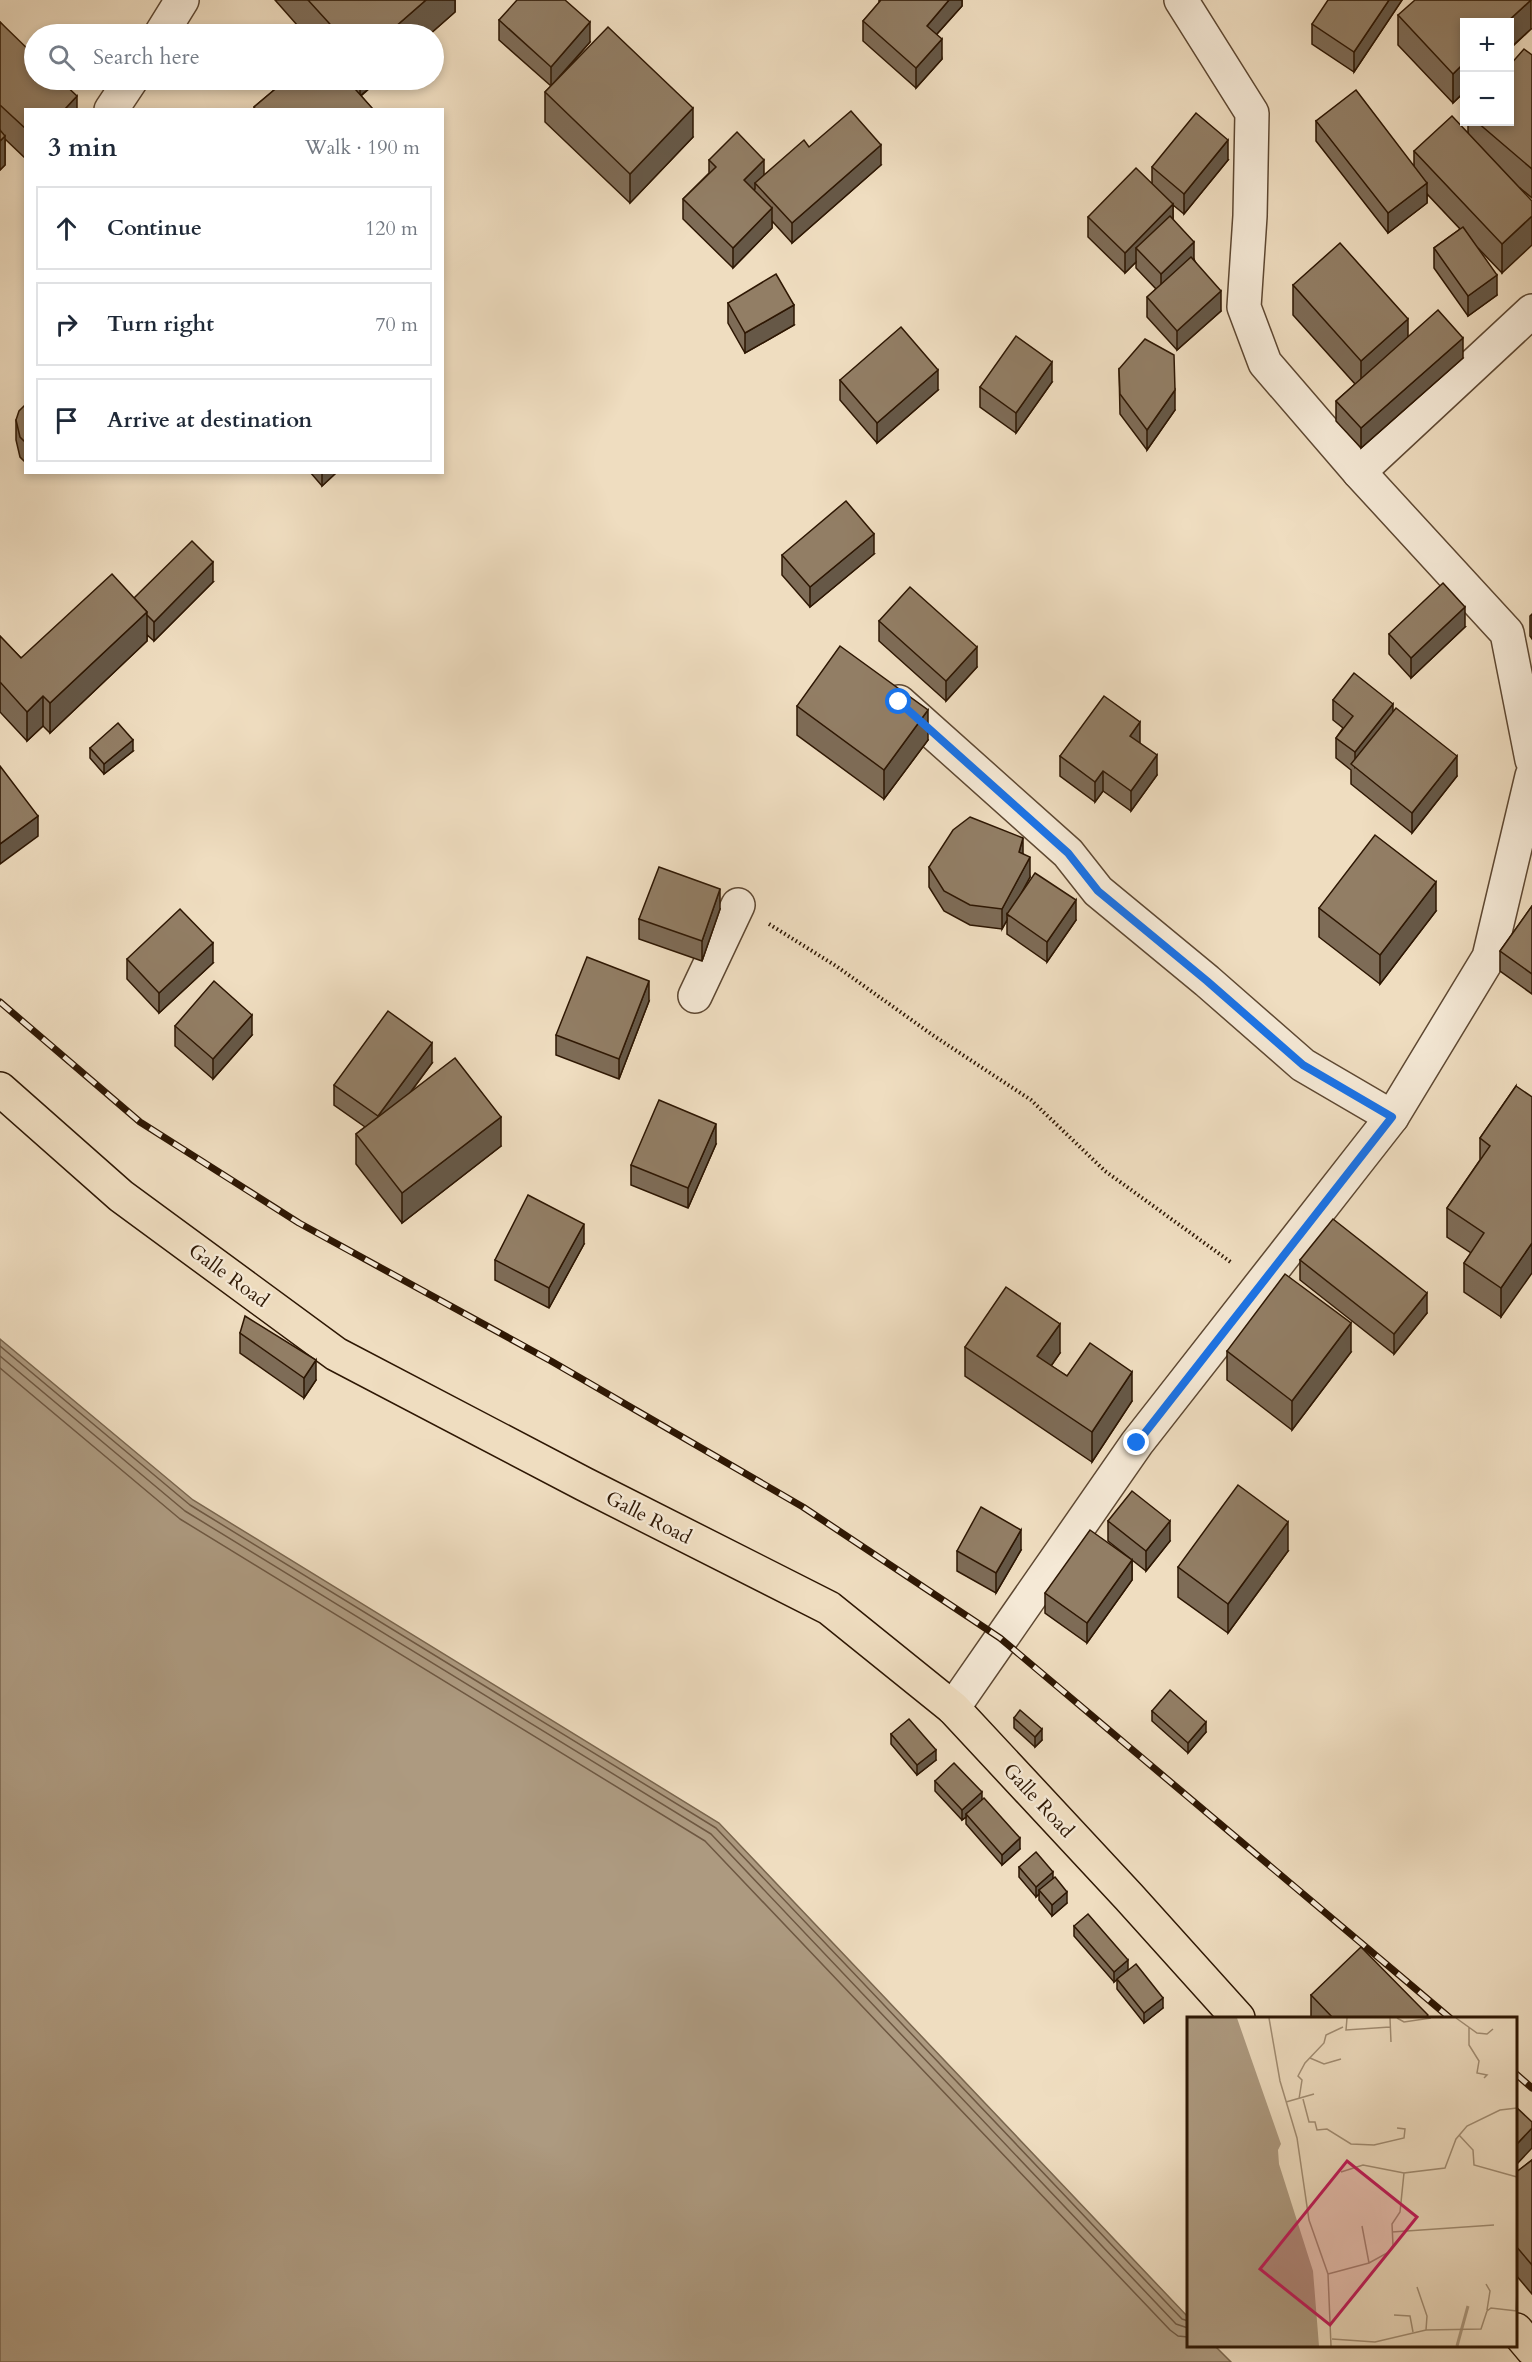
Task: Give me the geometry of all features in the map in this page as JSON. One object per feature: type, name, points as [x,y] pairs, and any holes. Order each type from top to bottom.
[{"type":"highway","name":"Galle Road","points":[[0,1089],[121,1196],[336,1354],[584,1484],[829,1608],[953,1708],[1129,1897],[1236,2017]]},
{"type":"highway","points":[[1517,2333],[1532,2349]]},
{"type":"street","points":[[167,24],[182,0]]},
{"type":"street","points":[[1181,0],[1252,113],[1250,216],[1244,307],[1266,363],[1359,472],[1506,633],[1532,760]]},
{"type":"street","points":[[112,108],[124,90]]},
{"type":"street","points":[[1359,472],[1532,311]]},
{"type":"street","points":[[899,702],[1068,853],[1098,891],[1207,981],[1303,1065],[1392,1117]]},
{"type":"street","points":[[953,1708],[1137,1443],[1392,1117],[1489,957],[1532,776]]},
{"type":"street","points":[[694,996],[738,905]]},
{"type":"path","points":[[738,905],[836,966],[934,1036],[1031,1100],[1105,1171],[1200,1242],[1262,1283]]},
{"type":"water","points":[[0,1339],[193,1500],[719,1823],[1187,2316],[1187,2347],[1216,2347],[1231,2362],[0,2362]]},
{"type":"building","points":[[308,0],[426,0],[398,24],[330,24]]},
{"type":"building","points":[[517,0],[565,0],[590,22],[551,67],[499,20]]},
{"type":"building","points":[[881,0],[949,0],[927,26],[942,39],[916,68],[863,21]]},
{"type":"building","points":[[1328,0],[1389,0],[1354,52],[1312,24]]},
{"type":"building","points":[[1415,0],[1531,0],[1511,18],[1460,18],[1460,67],[1453,74],[1398,15]]},
{"type":"building","points":[[0,22],[24,45],[24,90],[71,90],[77,96],[66,108],[24,108],[24,127],[0,105]]},
{"type":"building","points":[[608,27],[693,108],[630,174],[545,92]]},
{"type":"building","points":[[1524,49],[1532,55],[1532,169],[1482,126],[1514,126],[1514,60]]},
{"type":"building","points":[[274,90],[356,90],[372,108],[255,108]]},
{"type":"building","points":[[1356,90],[1427,183],[1388,213],[1316,121]]},
{"type":"building","points":[[851,111],[881,145],[792,223],[755,183],[804,140],[809,147]]},
{"type":"building","points":[[1196,113],[1228,140],[1184,194],[1152,167]]},
{"type":"building","points":[[1452,116],[1532,201],[1532,216],[1502,244],[1414,151]]},
{"type":"building","points":[[0,130],[5,136],[0,141]]},
{"type":"building","points":[[737,132],[764,160],[744,180],[772,208],[733,248],[683,199],[716,167],[709,160]]},
{"type":"building","points":[[1136,168],[1173,204],[1125,253],[1088,217]]},
{"type":"building","points":[[1170,216],[1194,242],[1161,274],[1136,248]]},
{"type":"building","points":[[1463,227],[1497,275],[1468,296],[1434,248]]},
{"type":"building","points":[[1340,243],[1408,319],[1361,361],[1293,285]]},
{"type":"building","points":[[1191,257],[1221,291],[1177,331],[1147,297]]},
{"type":"building","points":[[776,274],[794,305],[745,333],[728,303]]},
{"type":"building","points":[[1438,310],[1463,338],[1361,428],[1336,401]]},
{"type":"building","points":[[901,327],[938,370],[877,423],[840,380]]},
{"type":"building","points":[[1016,336],[1052,362],[1016,413],[980,387]]},
{"type":"building","points":[[1145,339],[1174,355],[1175,390],[1147,430],[1120,394],[1119,369]]},
{"type":"building","points":[[24,406],[24,441],[20,437],[16,420],[19,411]]},
{"type":"building","points":[[846,501],[874,534],[810,587],[782,555]]},
{"type":"building","points":[[192,541],[213,562],[154,622],[134,598]]},
{"type":"building","points":[[112,574],[147,612],[50,703],[43,696],[27,712],[0,682],[0,636],[21,658]]},
{"type":"building","points":[[1443,583],[1465,607],[1411,658],[1389,634]]},
{"type":"building","points":[[910,587],[977,647],[946,681],[879,621]]},
{"type":"building","points":[[840,646],[928,710],[884,770],[797,706]]},
{"type":"building","points":[[1354,673],[1393,704],[1355,752],[1336,738],[1353,716],[1333,700]]},
{"type":"building","points":[[1104,696],[1140,722],[1130,736],[1157,755],[1131,791],[1103,771],[1095,782],[1060,756]]},
{"type":"building","points":[[1396,708],[1457,756],[1412,813],[1351,764]]},
{"type":"building","points":[[118,723],[133,740],[104,764],[90,748]]},
{"type":"building","points":[[0,766],[38,816],[0,844]]},
{"type":"building","points":[[970,817],[1023,838],[1019,852],[1030,857],[1002,909],[970,905],[944,891],[929,867],[953,830]]},
{"type":"building","points":[[1375,835],[1436,882],[1380,955],[1319,908]]},
{"type":"building","points":[[659,867],[720,889],[702,941],[639,919]]},
{"type":"building","points":[[1035,873],[1076,900],[1047,942],[1007,914]]},
{"type":"building","points":[[1532,906],[1532,974],[1500,951]]},
{"type":"building","points":[[180,909],[213,943],[159,993],[127,959]]},
{"type":"building","points":[[587,957],[649,981],[619,1059],[556,1035]]},
{"type":"building","points":[[214,981],[252,1015],[213,1059],[175,1026]]},
{"type":"building","points":[[388,1011],[432,1043],[378,1116],[334,1085]]},
{"type":"building","points":[[455,1058],[501,1117],[402,1193],[356,1134]]},
{"type":"building","points":[[1516,1086],[1532,1097],[1532,1243],[1501,1288],[1464,1263],[1484,1233],[1447,1208],[1490,1146],[1480,1138]]},
{"type":"building","points":[[659,1100],[716,1124],[688,1188],[631,1165]]},
{"type":"building","points":[[528,1195],[584,1224],[549,1288],[495,1260]]},
{"type":"building","points":[[1333,1219],[1427,1293],[1394,1334],[1300,1260]]},
{"type":"building","points":[[1285,1274],[1351,1323],[1292,1401],[1227,1351]]},
{"type":"building","points":[[1006,1287],[1060,1324],[1037,1356],[1067,1376],[1090,1343],[1132,1372],[1092,1432],[965,1347]]},
{"type":"building","points":[[245,1316],[316,1360],[304,1378],[240,1333]]},
{"type":"building","points":[[1238,1485],[1288,1522],[1228,1604],[1178,1567]]},
{"type":"building","points":[[1132,1491],[1170,1521],[1146,1551],[1108,1521]]},
{"type":"building","points":[[981,1507],[1021,1530],[996,1573],[957,1551]]},
{"type":"building","points":[[1090,1530],[1132,1560],[1087,1623],[1045,1593]]},
{"type":"building","points":[[1170,1690],[1206,1722],[1188,1743],[1152,1711]]},
{"type":"building","points":[[1020,1710],[1042,1729],[1035,1737],[1014,1718]]},
{"type":"building","points":[[909,1719],[936,1750],[917,1765],[891,1734]]},
{"type":"building","points":[[954,1763],[982,1792],[962,1810],[935,1781]]},
{"type":"building","points":[[984,1798],[1020,1838],[1002,1855],[966,1814]]},
{"type":"building","points":[[1036,1852],[1053,1872],[1036,1887],[1019,1867]]},
{"type":"building","points":[[1055,1877],[1067,1892],[1052,1905],[1039,1890]]},
{"type":"building","points":[[1088,1914],[1128,1960],[1114,1972],[1074,1926]]},
{"type":"building","points":[[1361,1947],[1428,2015],[1426,2017],[1332,2017],[1311,1995]]},
{"type":"building","points":[[1136,1964],[1163,1998],[1144,2013],[1117,1979]]},
{"type":"building","points":[[1517,2108],[1532,2122],[1532,2128],[1517,2144]]},
{"type":"building","points":[[1532,2160],[1532,2265],[1517,2247],[1517,2171]]},
{"type":"railway","points":[[0,1002],[140,1122],[299,1223],[551,1361],[803,1507],[1000,1638],[1449,2017]]},
{"type":"railway","points":[[1517,2075],[1532,2088]]},
{"type":"route","points":[[899,702],[1068,853],[1098,891],[1207,981],[1303,1065],[1392,1117],[1137,1443]]}]
